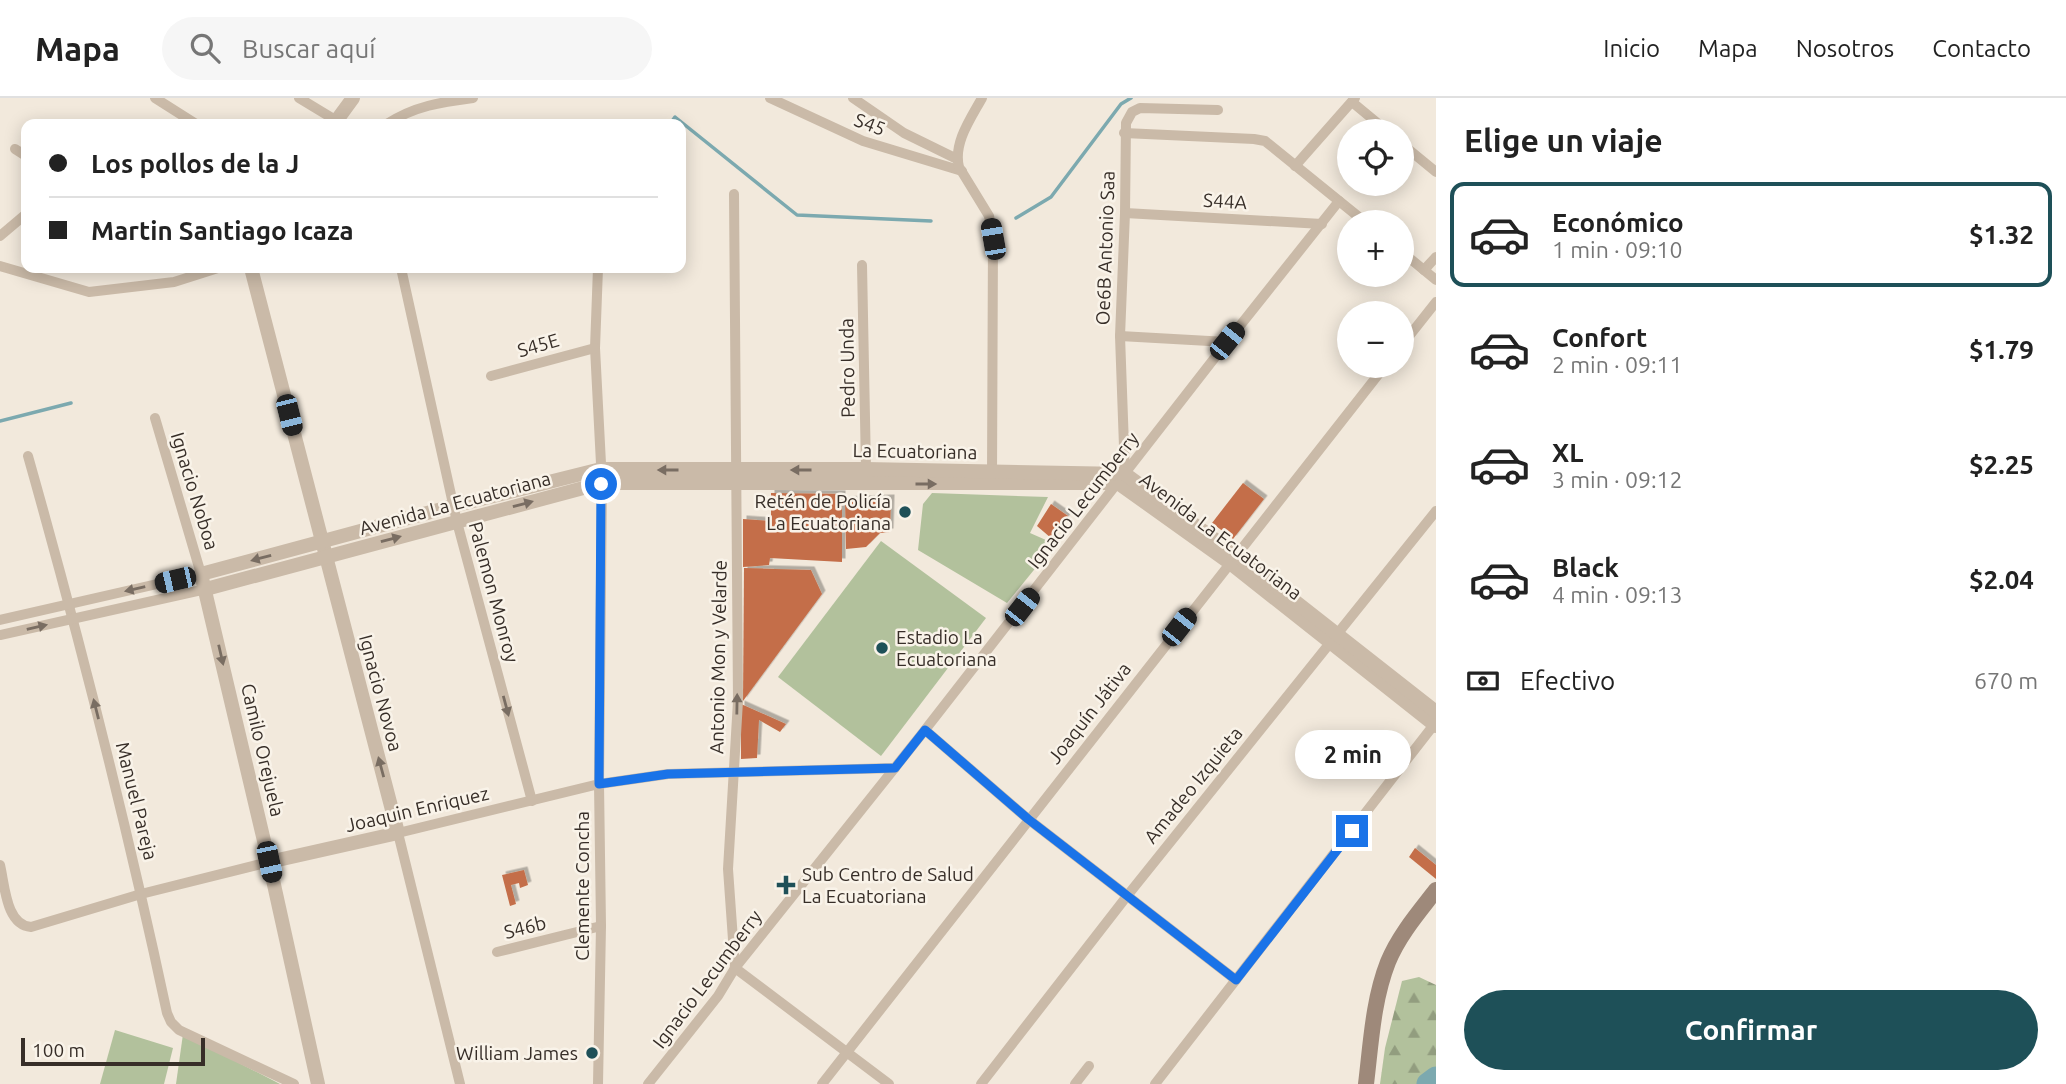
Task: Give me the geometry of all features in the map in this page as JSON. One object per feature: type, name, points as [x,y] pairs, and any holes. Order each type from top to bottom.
[{"type":"main road","points":[[1366,1084],[1378,996],[1388,961],[1412,921],[1436,890]]},
{"type":"street","points":[[155,98],[189,119]]},
{"type":"street","points":[[299,98],[330,119]]},
{"type":"street","points":[[339,119],[354,98]]},
{"type":"street","points":[[395,119],[433,103],[474,98]]},
{"type":"street","name":"S45","points":[[770,98],[863,141],[962,172]]},
{"type":"street","points":[[853,98],[904,133],[957,159]]},
{"type":"street","points":[[982,98],[959,144],[957,159],[989,216],[993,239],[992,478]]},
{"type":"street","points":[[1295,166],[1353,100],[1374,119]]},
{"type":"street","points":[[1218,110],[1140,108],[1128,117],[1124,133],[1265,141],[1350,210]]},
{"type":"street","name":"Oe6B Antonio Saa","points":[[1122,478],[1120,336],[1125,213],[1124,133]]},
{"type":"street","points":[[15,149],[21,153]]},
{"type":"street","points":[[1414,154],[1436,172]]},
{"type":"street","name":"Antonio Mon y Velarde","points":[[734,194],[738,701],[728,869],[735,968]]},
{"type":"street","name":"Ignacio Lecumberry","points":[[648,1084],[718,996],[735,968],[1339,201]]},
{"type":"street","name":"S44A","points":[[1125,213],[1322,224]]},
{"type":"street","points":[[0,236],[21,218]]},
{"type":"street","points":[[1424,270],[1436,257]]},
{"type":"street","points":[[1414,262],[1436,280]]},
{"type":"street","name":"Pedro Unda","points":[[862,265],[866,470]]},
{"type":"street","points":[[0,266],[21,272]]},
{"type":"street","points":[[24,273],[89,292],[174,282],[202,273]]},
{"type":"street","name":"Ignacio Novoa","points":[[252,273],[460,1084]]},
{"type":"street","name":"Palemon Monroy","points":[[402,273],[453,506],[532,801]]},
{"type":"street","name":"Clemente Concha","points":[[598,273],[595,348],[601,476],[601,926],[598,1084]]},
{"type":"street","points":[[1414,330],[1436,302]]},
{"type":"street","points":[[1120,336],[1227,341]]},
{"type":"street","name":"S45E","points":[[491,376],[595,348]]},
{"type":"street","name":"Joaquín Játiva","points":[[822,1084],[1376,378]]},
{"type":"street","name":"Ignacio Noboa","points":[[155,418],[201,574]]},
{"type":"street","name":"Manuel Pareja","points":[[28,456],[74,618],[167,1013],[178,1030],[294,1084]]},
{"type":"street","name":"La Ecuatoriana","points":[[736,477],[866,470],[992,478]]},
{"type":"street","points":[[0,620],[201,574],[453,506],[601,476]]},
{"type":"street","name":"Avenida La Ecuatoriana","points":[[326,557],[457,522],[601,476],[1122,478],[1233,559],[1435,721]]},
{"type":"street","name":"Amadeo Izquieta","points":[[981,1084],[1127,896],[1436,511]]},
{"type":"street","points":[[0,635],[206,589],[326,557]]},
{"type":"street","name":"Camilo Orejuela","points":[[201,574],[318,1084]]},
{"type":"street","points":[[1155,1084],[1435,721]]},
{"type":"street","points":[[925,730],[1028,819],[1236,980]]},
{"type":"street","name":"Joaquin Enriquez","points":[[0,865],[13,918],[22,926],[31,927],[141,894],[599,784],[668,774],[895,768]]},
{"type":"street","name":"S46b","points":[[498,951],[601,926]]},
{"type":"street","points":[[735,968],[890,1084]]},
{"type":"street","points":[[1075,1084],[1089,1066]]},
{"type":"green space","points":[[932,493],[1048,497],[1030,533],[1055,544],[1007,603],[918,550],[923,504]]},
{"type":"green space","name":"Estadio La Ecuatoriana","points":[[881,541],[986,618],[881,756],[778,677]]},
{"type":"green space","points":[[1419,977],[1436,985],[1436,1084],[1380,1084],[1385,1048],[1402,981]]},
{"type":"green space","points":[[115,1030],[173,1048],[164,1084],[100,1084]]},
{"type":"green space","points":[[183,1034],[280,1084],[176,1084]]},
{"type":"building","points":[[1243,483],[1264,499],[1233,539],[1212,523]]},
{"type":"building","points":[[771,493],[842,494],[842,562],[770,558],[769,565],[743,567],[743,519],[771,521]]},
{"type":"building","points":[[891,498],[890,532],[880,533],[866,547],[846,549],[845,500]]},
{"type":"building","points":[[1051,504],[1068,516],[1051,538],[1037,526]]},
{"type":"building","points":[[744,568],[811,570],[822,594],[743,701]]},
{"type":"building","points":[[741,704],[786,724],[780,732],[759,720],[757,758],[741,759]]},
{"type":"building","points":[[1415,848],[1436,865],[1436,879],[1409,857]]},
{"type":"building","points":[[524,870],[528,885],[520,888],[519,883],[511,885],[516,904],[510,906],[502,875]]},
{"type":"waterway","points":[[1016,218],[1051,197],[1121,104],[1131,98]]},
{"type":"waterway","points":[[674,119],[677,119]]},
{"type":"waterway","points":[[686,126],[797,215],[931,221]]},
{"type":"waterway","points":[[0,421],[71,403]]},
{"type":"waterway","points":[[1428,1084],[1436,1078]]},
{"type":"place","name":"Retén de Policía La Ecuatoriana","points":[[905,512]]},
{"type":"place","name":"Estadio La Ecuatoriana","points":[[882,648]]},
{"type":"place","name":"Sub Centro de Salud La Ecuatoriana","points":[[786,885]]},
{"type":"place","name":"William James","points":[[592,1053]]},
{"type":"route","points":[[601,484],[599,784],[668,774],[895,768],[925,730],[1028,819],[1236,980],[1352,831]]}]
